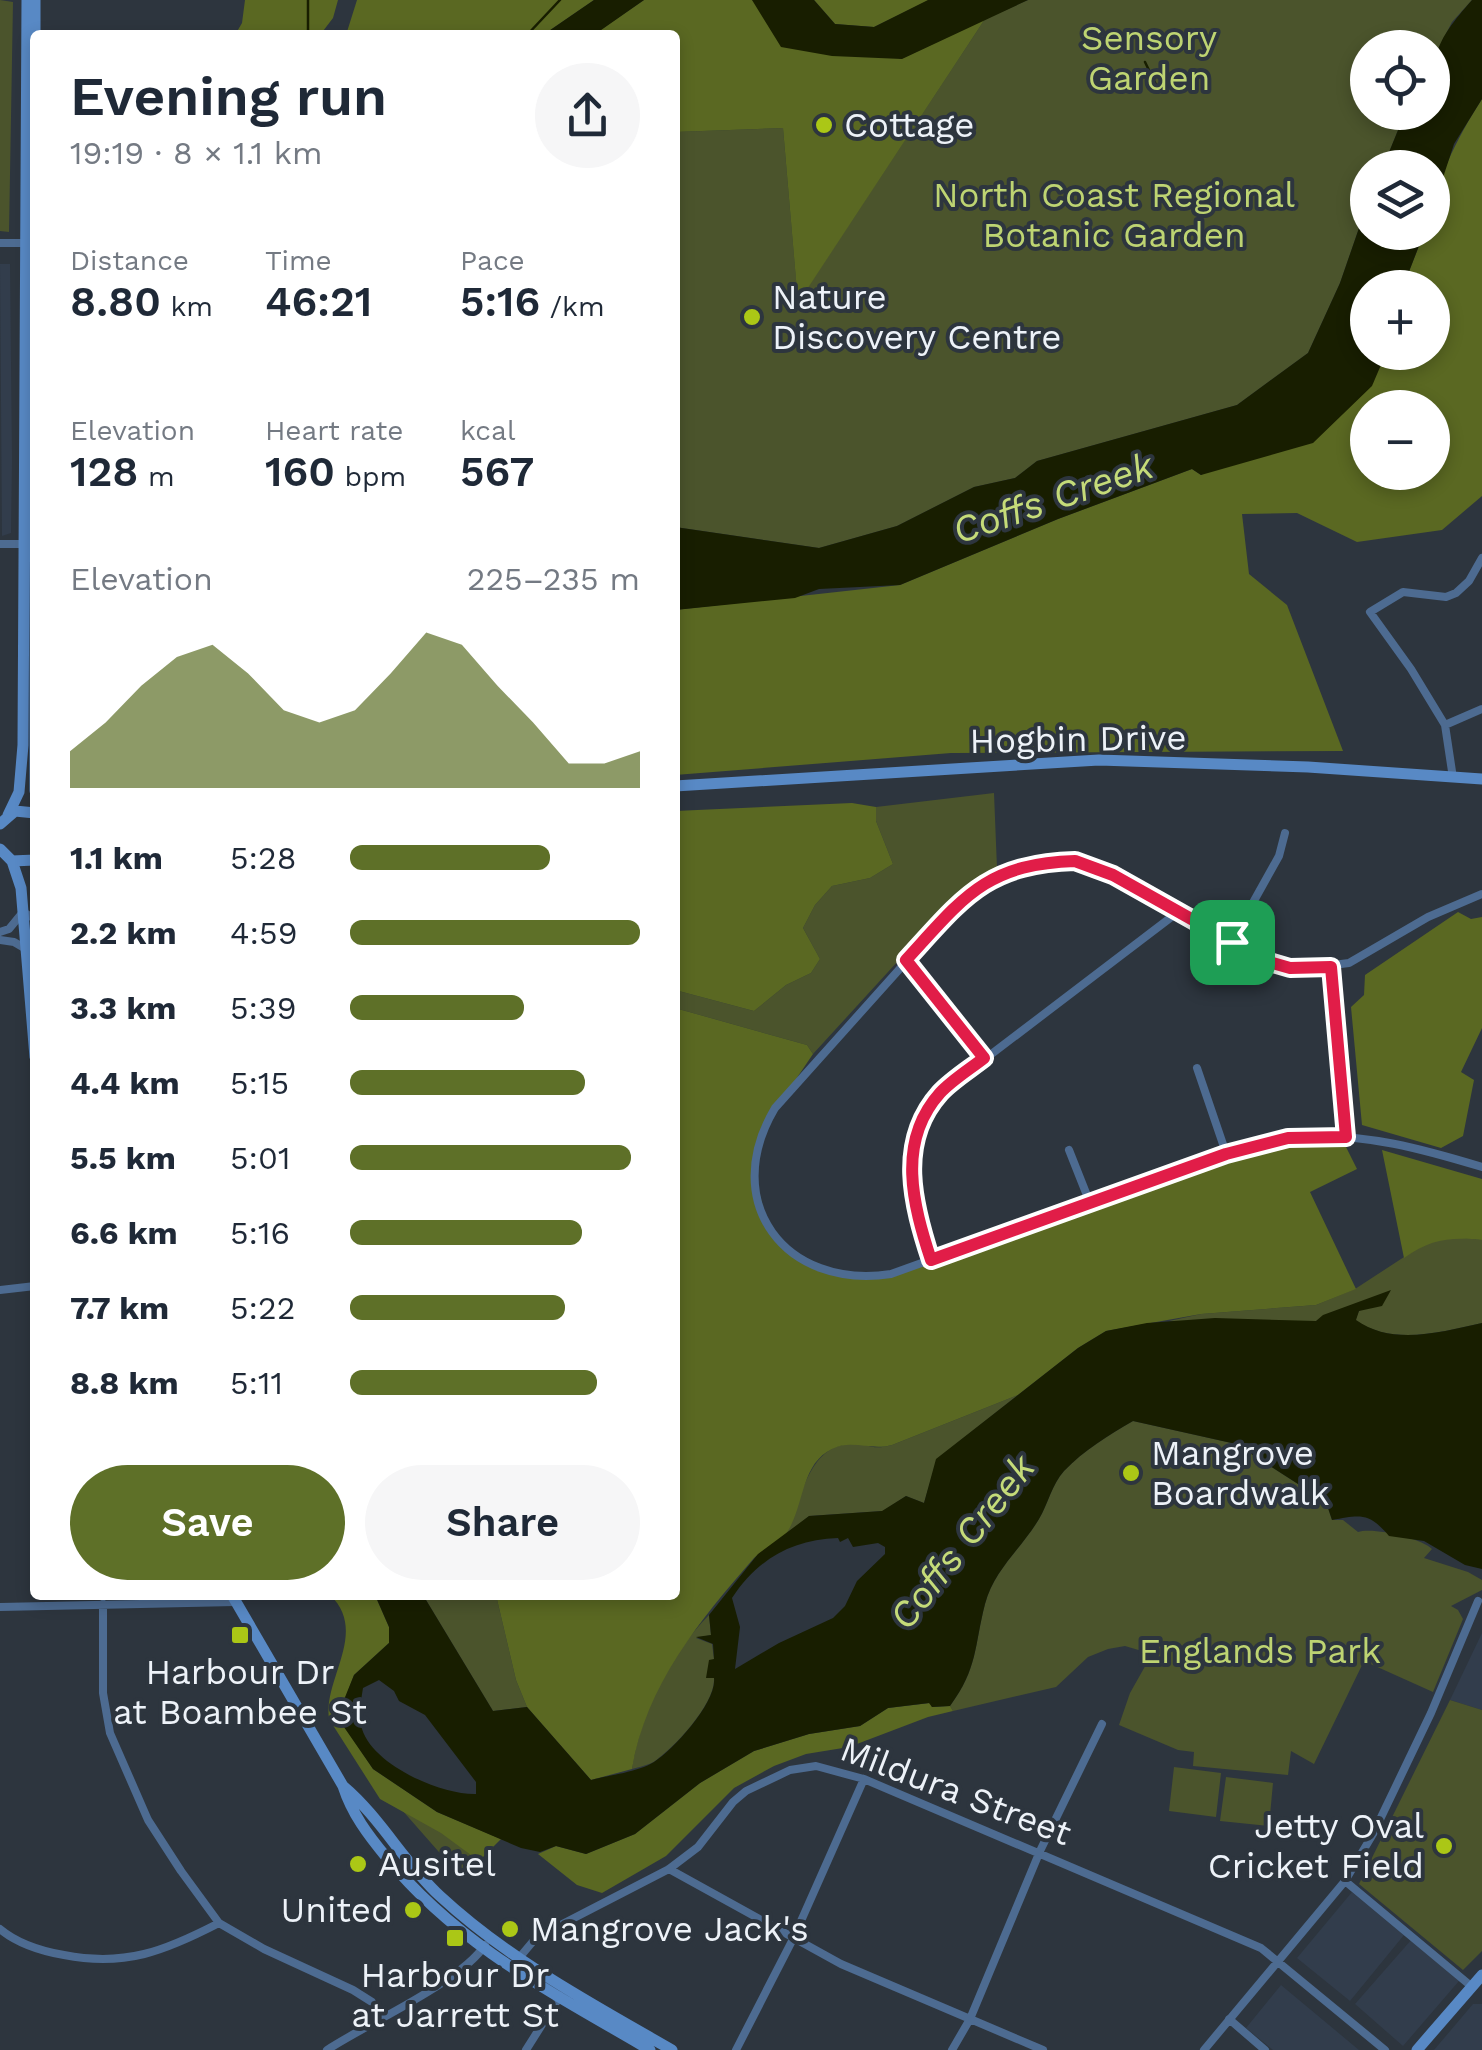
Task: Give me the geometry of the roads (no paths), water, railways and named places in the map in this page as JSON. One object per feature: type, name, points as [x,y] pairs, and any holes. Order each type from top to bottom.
[{"type":"street","points":[[28,0],[30,162]]},
{"type":"street","points":[[35,0],[35,30]]},
{"type":"street","points":[[0,243],[30,243]]},
{"type":"street","points":[[0,544],[30,544],[22,770],[19,792],[2,821]]},
{"type":"street","points":[[1453,778],[1445,725],[1370,612],[1403,592],[1456,594],[1482,558]]},
{"type":"street","points":[[1445,725],[1482,710]]},
{"type":"street","name":"Hogbin Drive","points":[[680,786],[1099,760],[1308,767],[1482,779]]},
{"type":"street","points":[[2,821],[22,810],[30,812]]},
{"type":"street","points":[[1232,942],[1279,856],[1285,833]]},
{"type":"street","points":[[4,854],[30,859]]},
{"type":"street","points":[[4,854],[20,882],[29,916],[26,949],[30,997]]},
{"type":"street","points":[[1482,894],[1428,916],[1360,958],[1331,967],[1301,969],[1277,965],[1113,875],[1075,861],[1040,862],[1013,870],[965,896],[775,1108],[760,1136],[755,1177],[766,1221],[784,1246],[808,1266],[840,1276],[866,1278],[891,1274],[1226,1154],[1288,1138],[1346,1137],[1482,1166]]},
{"type":"street","points":[[931,1260],[911,1183],[913,1149],[922,1122],[939,1094],[1178,912]]},
{"type":"street","points":[[0,932],[29,916]]},
{"type":"street","points":[[0,940],[26,949]]},
{"type":"street","points":[[906,960],[984,1058]]},
{"type":"street","points":[[1331,967],[1346,1137]]},
{"type":"street","points":[[1197,1068],[1226,1154]]},
{"type":"street","points":[[1069,1150],[1090,1203]]},
{"type":"street","points":[[0,1290],[30,1287]]},
{"type":"street","points":[[0,1607],[190,1600]]},
{"type":"street","points":[[235,1600],[344,1786],[360,1800],[410,1867],[486,1942],[650,2050]]},
{"type":"street","points":[[1204,2050],[1345,1881],[1374,1834],[1432,1713],[1478,1600]]},
{"type":"street","points":[[103,1604],[103,1694],[110,1733],[148,1820],[219,1923],[264,1950],[353,1990],[372,2002],[382,2016]]},
{"type":"street","points":[[952,2050],[1102,1724]]},
{"type":"street","name":"Mildura Street","points":[[519,1958],[536,1938],[554,1927],[669,1869],[698,1847],[746,1791],[790,1770],[816,1766],[864,1778],[1261,1948],[1385,2050]]},
{"type":"street","points":[[736,2050],[793,1940],[864,1778]]},
{"type":"street","points":[[669,1869],[842,1964],[1043,2050]]},
{"type":"street","points":[[1345,1881],[1471,1986]]},
{"type":"street","points":[[0,1929],[49,1952],[109,1961],[150,1954],[219,1923]]},
{"type":"street","points":[[486,1942],[519,1958],[563,1993],[672,2050]]},
{"type":"street","points":[[327,2050],[456,1974],[478,1956],[486,1942]]},
{"type":"street","points":[[1417,2050],[1482,1974]]},
{"type":"street","points":[[526,2050],[563,1993]]},
{"type":"street","points":[[1228,2020],[1265,2050]]},
{"type":"water","points":[[594,0],[644,0],[601,30],[550,30]]},
{"type":"water","points":[[752,0],[814,0],[835,24],[874,27],[928,0],[1028,0],[902,59],[832,56],[781,47]]},
{"type":"water","points":[[1472,0],[1482,0],[1482,99],[1450,156],[1450,150],[1390,150],[1398,130],[1450,130],[1449,28]]},
{"type":"water","name":"Coffs Creek","points":[[1351,250],[1417,250],[1410,270],[1350,270],[1350,370],[1379,370],[1368,390],[1350,390],[1350,407],[1313,443],[1201,475],[1192,469],[1058,519],[900,585],[819,589],[795,598],[680,610],[680,528],[819,548],[897,526],[974,487],[1015,478],[1037,461],[1237,405],[1308,353]]},
{"type":"water","name":"Coffs Creek","points":[[1391,1290],[1382,1306],[1359,1311],[1356,1320],[1385,1333],[1401,1335],[1482,1323],[1482,1569],[1465,1565],[1424,1541],[1389,1536],[1370,1519],[1332,1520],[1326,1502],[1236,1444],[1133,1421],[1088,1450],[1060,1476],[1039,1519],[989,1592],[974,1657],[950,1706],[932,1707],[929,1703],[888,1708],[860,1726],[809,1734],[754,1751],[700,1783],[635,1834],[586,1854],[556,1846],[540,1852],[521,1848],[437,1812],[373,1769],[337,1717],[354,1675],[389,1643],[389,1627],[377,1600],[426,1600],[493,1711],[527,1707],[591,1780],[647,1765],[683,1736],[709,1699],[714,1678],[706,1678],[709,1660],[714,1659],[713,1644],[696,1637],[711,1635],[709,1615],[758,1554],[809,1516],[882,1511],[906,1496],[924,1503],[936,1459],[1078,1348],[1106,1331],[1147,1323],[1215,1318],[1316,1321]],"holes":[[[838,1538],[840,1542],[848,1538],[853,1547],[878,1543],[885,1547],[885,1554],[857,1581],[845,1606],[833,1618],[735,1669],[740,1627],[732,1598],[742,1584],[777,1554],[805,1543]],[[379,1680],[394,1691],[399,1701],[425,1715],[476,1782],[476,1794],[445,1789],[410,1775],[394,1766],[369,1742],[360,1720],[363,1688]]]},
{"type":"waterway","points":[[308,0],[308,30]]},
{"type":"waterway","points":[[532,30],[560,0]]},
{"type":"waterway","points":[[1145,62],[1158,89]]},
{"type":"place","name":"Cottage","points":[[824,125]]},
{"type":"place","name":"Nature Discovery Centre","points":[[752,317]]},
{"type":"place","name":"Mangrove Boardwalk","points":[[1131,1473]]},
{"type":"place","name":"Harbour Dr at Boambee St","points":[[240,1635]]},
{"type":"place","name":"Jetty Oval Cricket Field","points":[[1444,1846]]},
{"type":"place","name":"Ausitel","points":[[358,1864]]},
{"type":"place","name":"United","points":[[413,1910]]},
{"type":"place","name":"Mangrove Jack's","points":[[510,1929]]},
{"type":"place","name":"Harbour Dr at Jarrett St","points":[[455,1938]]},
{"type":"park label","name":"Sensory Garden","points":[[1149,58]]},
{"type":"park label","name":"North Coast Regional Botanic Garden","points":[[1114,215]]},
{"type":"park label","name":"Englands Park","points":[[1260,1651]]}]
